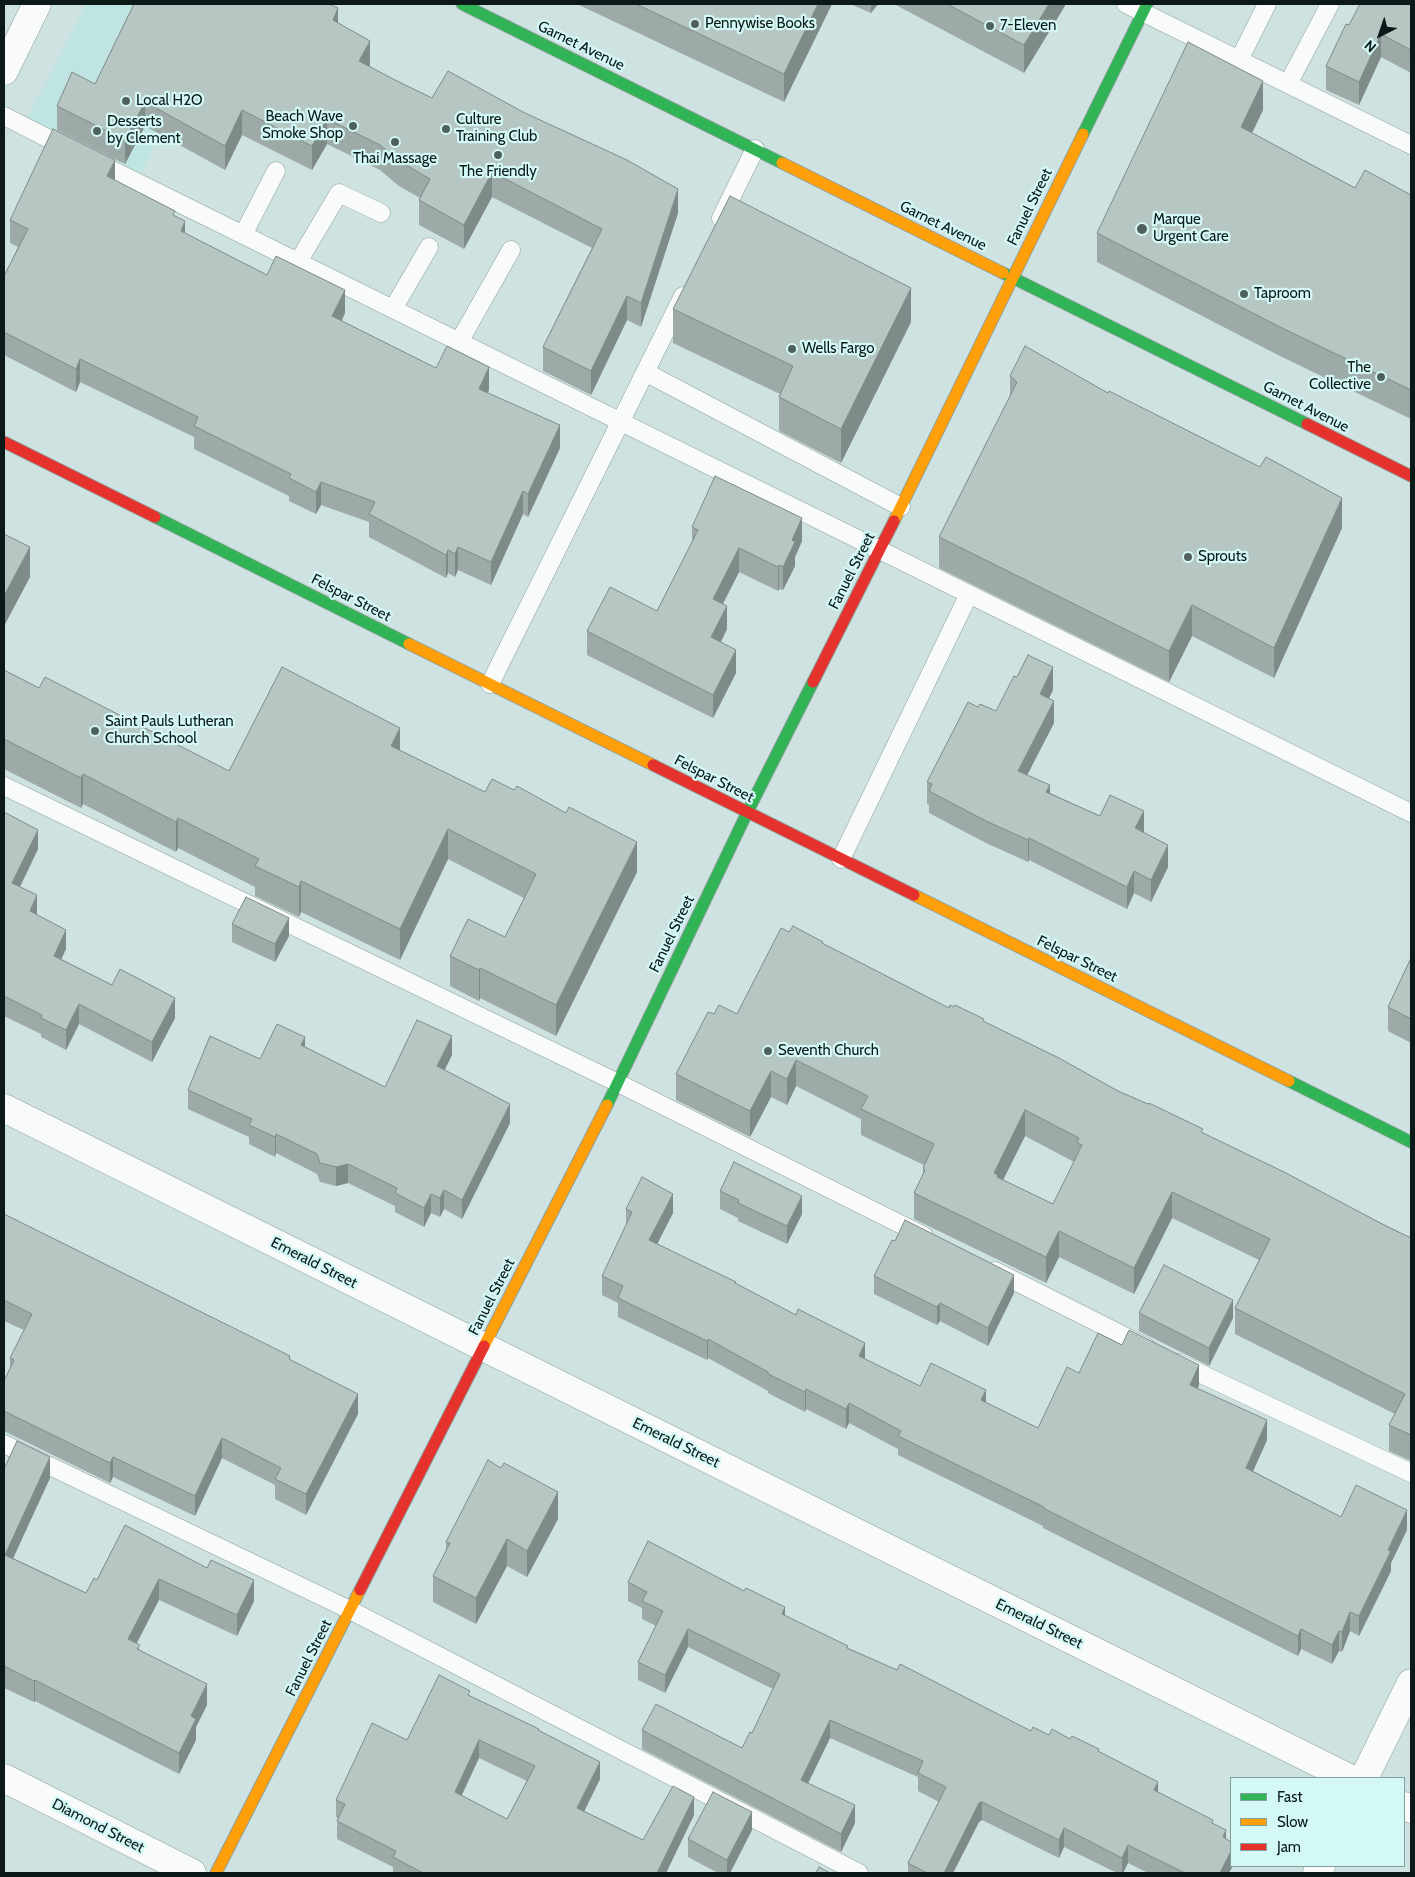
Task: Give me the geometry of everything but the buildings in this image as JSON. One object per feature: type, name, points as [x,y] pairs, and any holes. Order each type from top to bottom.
[{"type":"street","points":[[4,71],[38,4]]},
{"type":"street","name":"Garnet Avenue","points":[[462,4],[1411,476]]},
{"type":"street","name":"Fanuel Street","points":[[216,1873],[618,1082],[747,813],[880,550],[1145,8]]},
{"type":"street","name":"Felspar Street","points":[[4,442],[1411,1142]]},
{"type":"street","name":"Emerald Street","points":[[4,1108],[1347,1777]]},
{"type":"street","points":[[1364,1777],[1411,1683]]},
{"type":"street","name":"Diamond Street","points":[[4,1778],[192,1873]]},
{"type":"lane","points":[[1126,4],[1145,8],[1239,60],[1411,145]]},
{"type":"lane","points":[[1239,60],[1267,4]]},
{"type":"lane","points":[[1288,84],[1330,4]]},
{"type":"lane","points":[[4,116],[1411,813]]},
{"type":"lane","points":[[716,230],[755,149]]},
{"type":"lane","points":[[243,235],[276,171]]},
{"type":"lane","points":[[298,262],[339,193],[381,213]]},
{"type":"lane","points":[[394,309],[429,247]]},
{"type":"lane","points":[[459,342],[511,250]]},
{"type":"lane","points":[[490,684],[689,283]]},
{"type":"lane","points":[[646,372],[901,507]]},
{"type":"lane","points":[[841,859],[969,594]]},
{"type":"lane","points":[[4,786],[618,1082],[937,1242]]},
{"type":"lane","points":[[981,1264],[1162,1355],[1411,1474]]},
{"type":"lane","points":[[4,1444],[350,1610],[859,1873]]},
{"type":"shaded area","points":[[86,4],[219,4],[141,175],[25,123]]},
{"type":"traffic: fast","points":[[462,4],[782,163]]},
{"type":"traffic: fast","points":[[1083,134],[1147,4]]},
{"type":"traffic: fast","points":[[1003,273],[1307,424]]},
{"type":"traffic: fast","points":[[155,517],[409,644]]},
{"type":"traffic: fast","points":[[607,1105],[747,813],[813,682]]},
{"type":"traffic: fast","points":[[1289,1081],[1411,1142]]},
{"type":"traffic: slow","points":[[894,521],[1083,134]]},
{"type":"traffic: slow","points":[[782,163],[1003,273]]},
{"type":"traffic: slow","points":[[409,644],[653,765]]},
{"type":"traffic: slow","points":[[914,895],[1289,1081]]},
{"type":"traffic: slow","points":[[484,1346],[607,1105]]},
{"type":"traffic: slow","points":[[216,1873],[360,1590]]},
{"type":"traffic: jam","points":[[1307,424],[1411,476]]},
{"type":"traffic: jam","points":[[4,442],[155,517]]},
{"type":"traffic: jam","points":[[813,682],[894,521]]},
{"type":"traffic: jam","points":[[653,765],[914,895]]},
{"type":"traffic: jam","points":[[360,1590],[484,1346]]},
{"type":"place","name":"Pennywise Books","points":[[695,24]]},
{"type":"place","name":"7-Eleven","points":[[990,26]]},
{"type":"place","name":"Local H2O","points":[[126,101]]},
{"type":"place","name":"Beach Wave Smoke Shop","points":[[353,126]]},
{"type":"place","name":"Culture Training Club","points":[[446,129]]},
{"type":"place","name":"Desserts by Clement","points":[[97,131]]},
{"type":"place","name":"Thai Massage","points":[[395,142]]},
{"type":"place","name":"The Friendly","points":[[498,155]]},
{"type":"place","name":"Marque Urgent Care","points":[[1142,229]]},
{"type":"place","name":"Taproom","points":[[1244,294]]},
{"type":"place","name":"Wells Fargo","points":[[792,349]]},
{"type":"place","name":"The Collective","points":[[1381,377]]},
{"type":"place","name":"Sprouts","points":[[1188,557]]},
{"type":"place","name":"Saint Pauls Lutheran Church School","points":[[95,731]]},
{"type":"place","name":"Seventh Church","points":[[768,1051]]}]
